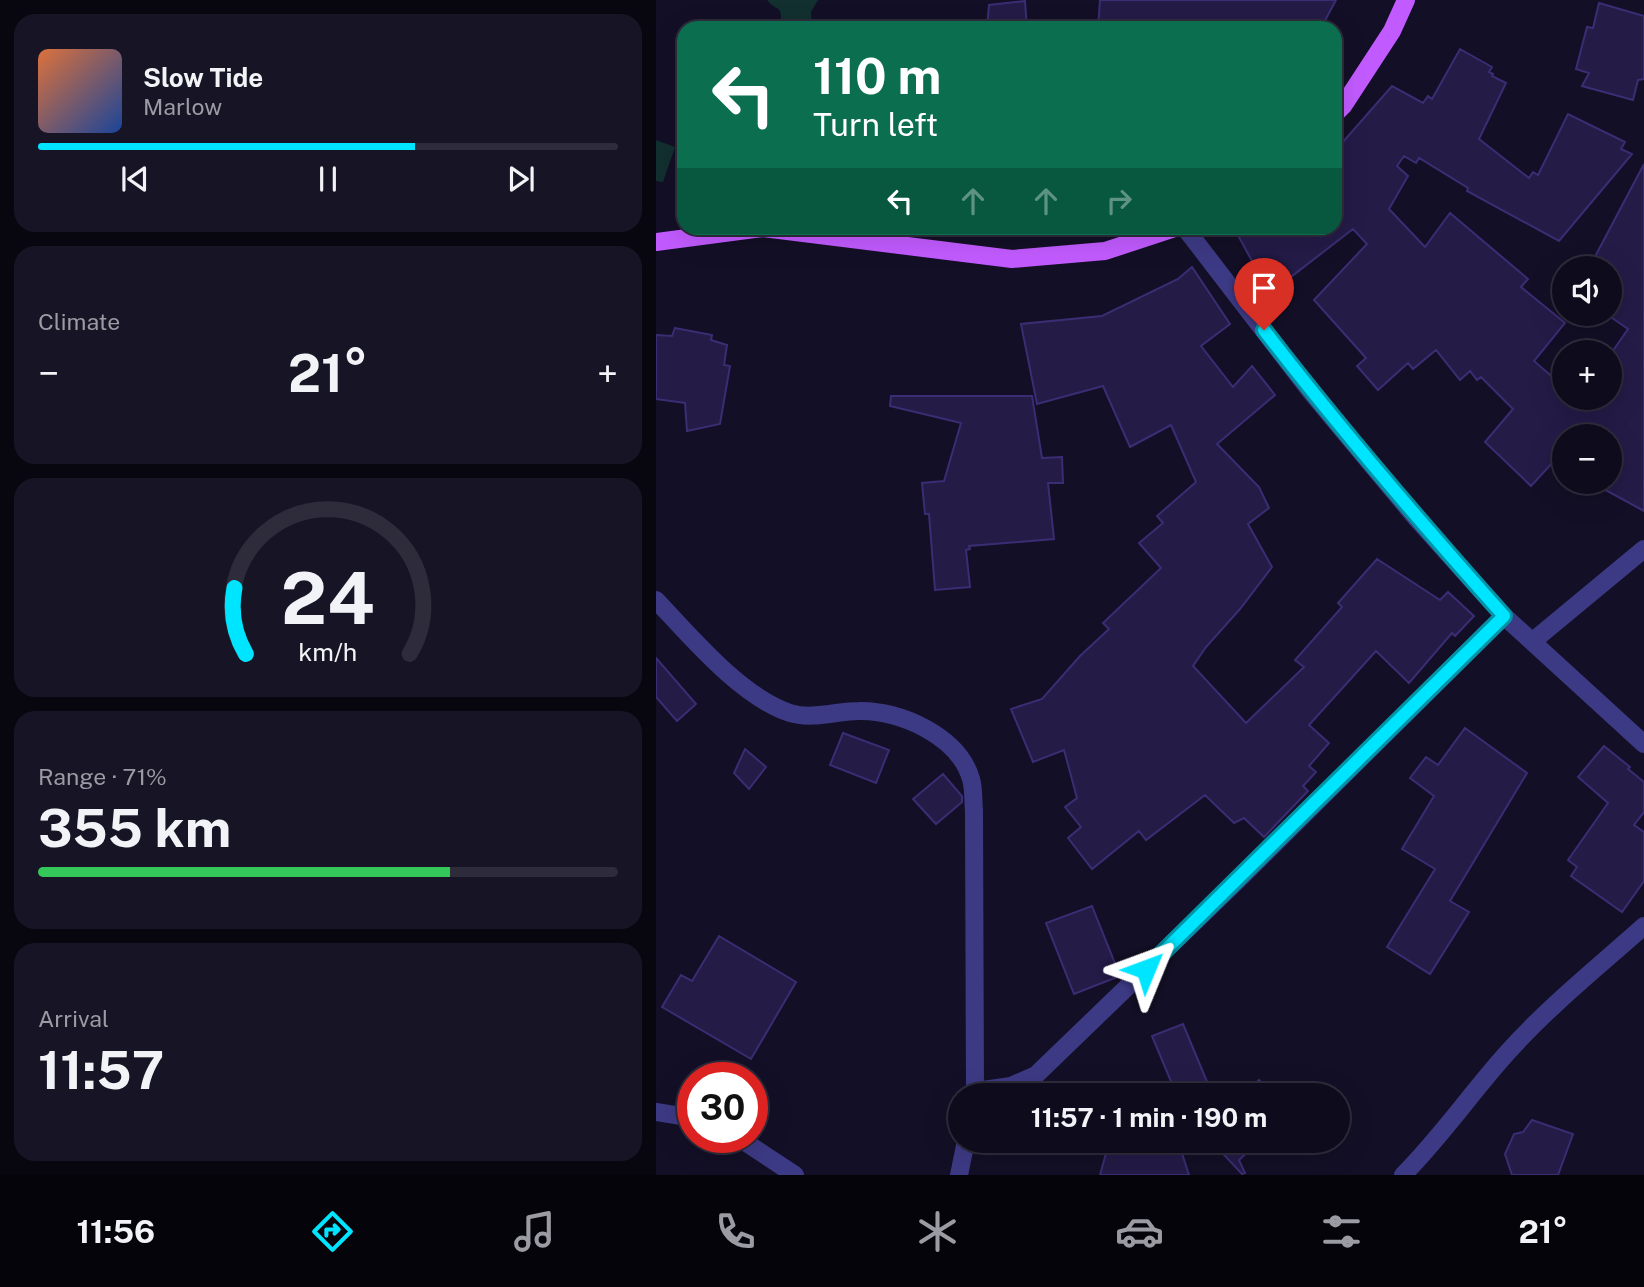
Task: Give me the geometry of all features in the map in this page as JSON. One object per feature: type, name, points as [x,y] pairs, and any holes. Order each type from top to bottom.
[{"type":"main road","points":[[1342,107],[1392,31],[1406,0]]},
{"type":"main road","points":[[656,242],[709,235]]},
{"type":"main road","points":[[818,235],[1012,259],[1105,251],[1154,235]]},
{"type":"street","points":[[1190,235],[1311,392],[1416,518],[1504,616],[1644,744]]},
{"type":"street","points":[[1533,641],[1644,549]]},
{"type":"street","points":[[656,600],[713,660],[758,697],[791,714],[825,715],[861,710],[903,718],[943,738],[964,762],[972,781],[974,811],[976,1083]]},
{"type":"street","points":[[1018,1083],[1036,1075],[1238,880],[1504,616]]},
{"type":"street","points":[[1403,1175],[1508,1052],[1555,1005],[1644,926]]},
{"type":"street","points":[[656,1112],[677,1115]]},
{"type":"street","points":[[762,1153],[795,1175]]},
{"type":"street","points":[[959,1175],[964,1153]]},
{"type":"green space","points":[[767,0],[818,0],[811,12],[812,21],[781,21],[780,11]]},
{"type":"green space","points":[[656,140],[675,147],[663,182],[656,181]]},
{"type":"building","points":[[1100,0],[1336,0],[1325,21],[1098,21]]},
{"type":"building","points":[[1025,1],[1026,21],[988,21],[989,5]]},
{"type":"building","points":[[1599,3],[1644,16],[1644,79],[1638,80],[1633,100],[1582,86],[1589,73],[1576,69],[1587,27],[1593,28]]},
{"type":"building","points":[[1460,49],[1492,67],[1489,72],[1492,76],[1506,83],[1479,139],[1529,178],[1533,172],[1538,175],[1568,114],[1625,142],[1621,149],[1632,154],[1559,241],[1467,191],[1468,188],[1419,158],[1416,163],[1404,156],[1397,166],[1408,176],[1389,209],[1425,247],[1450,213],[1528,279],[1521,287],[1552,312],[1552,326],[1563,326],[1534,361],[1552,377],[1552,410],[1622,410],[1620,340],[1628,329],[1622,325],[1622,256],[1595,256],[1644,164],[1644,511],[1613,494],[1622,494],[1622,424],[1552,424],[1552,463],[1531,486],[1485,442],[1513,409],[1481,377],[1477,380],[1470,371],[1460,380],[1436,350],[1413,369],[1408,363],[1378,390],[1357,366],[1366,358],[1314,300],[1367,244],[1353,229],[1265,297],[1247,266],[1252,261],[1238,235],[1342,235],[1342,143],[1392,86],[1423,103],[1428,96],[1432,99]]},
{"type":"building","points":[[1192,267],[1230,324],[1201,346],[1233,387],[1252,366],[1275,395],[1217,444],[1259,487],[1269,508],[1248,524],[1272,567],[1193,666],[1246,723],[1304,667],[1295,660],[1342,607],[1338,603],[1377,559],[1440,600],[1448,592],[1474,616],[1455,636],[1452,633],[1409,683],[1376,651],[1309,725],[1329,743],[1309,766],[1316,772],[1303,786],[1308,791],[1264,837],[1244,818],[1234,823],[1205,795],[1146,840],[1139,831],[1092,869],[1068,838],[1081,827],[1065,807],[1077,798],[1064,750],[1033,762],[1011,709],[1042,699],[1080,656],[1109,629],[1103,623],[1161,568],[1139,543],[1163,523],[1157,516],[1196,482],[1171,425],[1130,447],[1103,386],[1037,404],[1021,324],[1102,316],[1178,279]]},
{"type":"building","points":[[675,328],[712,335],[711,340],[727,345],[724,365],[730,366],[720,424],[687,431],[685,403],[656,399],[656,335],[672,336]]},
{"type":"building","points":[[891,396],[1032,396],[1042,458],[1062,457],[1063,483],[1048,483],[1054,539],[969,546],[970,549],[966,550],[970,587],[935,590],[929,514],[925,514],[922,483],[944,481],[961,423],[890,406]]},
{"type":"building","points":[[656,658],[696,704],[677,721],[656,697]]},
{"type":"building","points":[[1465,728],[1527,773],[1450,901],[1469,912],[1430,974],[1387,947],[1435,869],[1402,849],[1434,796],[1410,778],[1426,757],[1438,765]]},
{"type":"building","points":[[843,733],[889,750],[876,783],[830,765]]},
{"type":"building","points":[[1604,746],[1644,782],[1644,812],[1634,825],[1644,832],[1644,881],[1622,912],[1571,876],[1577,867],[1568,860],[1608,803],[1578,777]]},
{"type":"building","points":[[745,749],[766,767],[749,789],[734,773]]},
{"type":"building","points":[[943,774],[962,796],[962,802],[936,824],[913,799]]},
{"type":"building","points":[[1092,906],[1120,976],[1074,994],[1046,923]]},
{"type":"building","points":[[719,936],[796,982],[751,1059],[662,1007],[681,975],[692,981]]},
{"type":"building","points":[[1183,1024],[1208,1083],[1172,1083],[1152,1036]]},
{"type":"building","points":[[1532,1120],[1573,1134],[1558,1175],[1512,1175],[1505,1154],[1514,1134],[1523,1132]]},
{"type":"building","points":[[1106,1153],[1182,1153],[1189,1175],[1100,1175]]},
{"type":"building","points":[[1222,1153],[1247,1153],[1239,1160],[1245,1173],[1242,1174]]},
{"type":"route","points":[[1146,969],[1504,616],[1416,518],[1311,392],[1264,330]]}]
